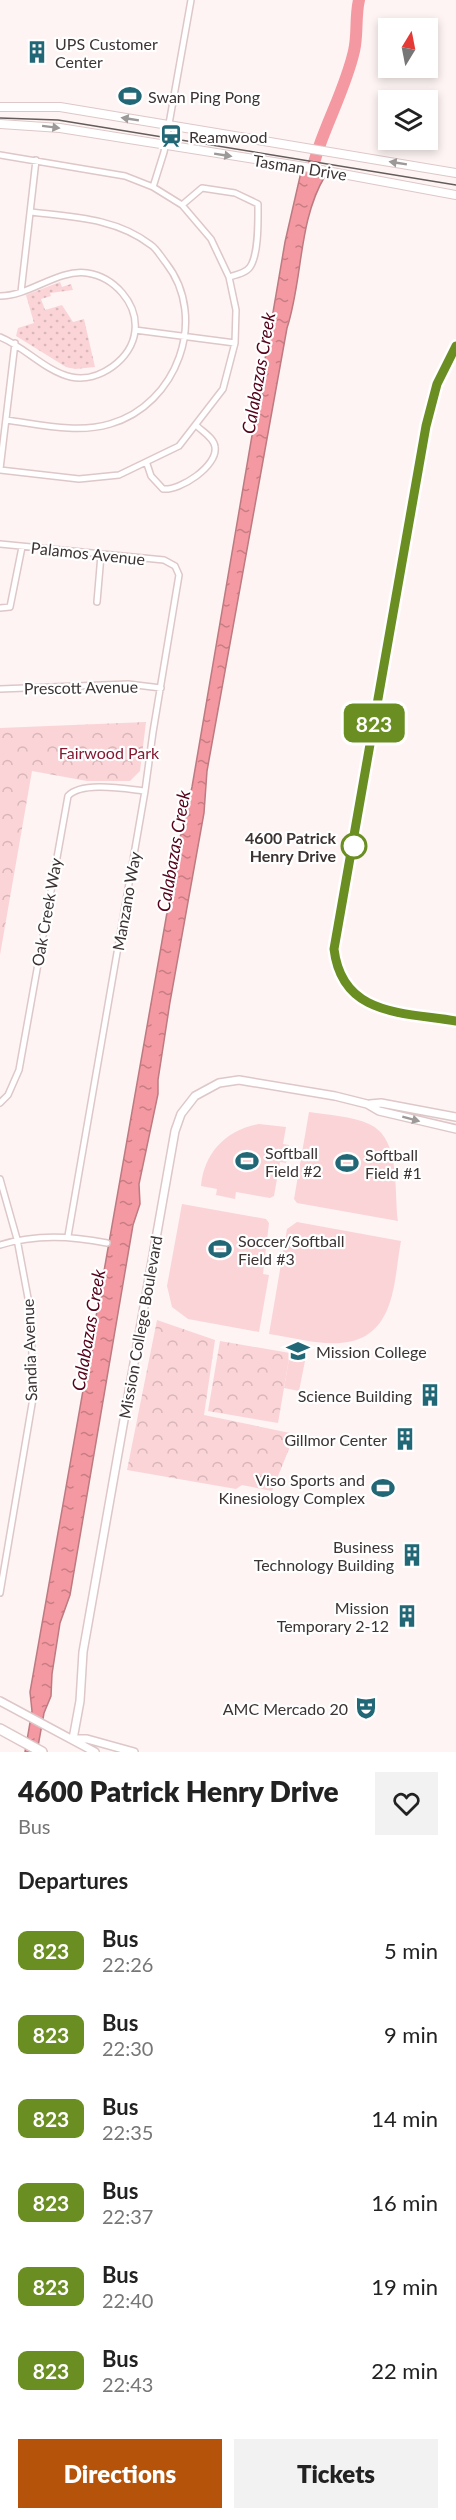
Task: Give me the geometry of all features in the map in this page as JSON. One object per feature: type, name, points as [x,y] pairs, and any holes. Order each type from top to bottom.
[{"type":"highway","points":[[0,1729],[42,1752]]},
{"type":"main road","name":"Tasman Drive","points":[[0,107],[60,107],[456,173]]},
{"type":"main road","name":"Tasman Drive","points":[[0,124],[60,128],[337,172],[456,195]]},
{"type":"street","points":[[153,187],[165,145],[191,0]]},
{"type":"street","points":[[0,155],[125,176],[153,187],[182,205],[211,239],[229,277],[236,310],[235,343],[223,389],[197,426],[180,446],[147,464],[119,475],[79,479],[0,469],[15,343]]},
{"type":"street","points":[[21,292],[36,160]]},
{"type":"street","points":[[182,205],[202,188],[236,193],[258,204],[258,228],[252,262],[246,271],[229,277]]},
{"type":"street","points":[[6,420],[79,428],[110,424],[125,418],[140,409],[165,385],[180,357],[186,337],[184,304],[174,274],[153,246],[124,229],[98,220],[30,212]]},
{"type":"street","points":[[0,296],[21,292],[72,273],[102,276],[117,286],[128,301],[135,330],[131,344],[116,364],[105,372],[89,378],[72,377],[57,371],[15,343],[0,337]]},
{"type":"street","points":[[135,330],[235,343]]},
{"type":"street","points":[[456,346],[437,384],[426,426],[334,949],[339,974],[359,999],[379,1008],[456,1021]]},
{"type":"street","points":[[147,464],[154,481],[163,489],[177,488],[188,483],[214,458],[216,451],[212,440],[197,426]]},
{"type":"street","name":"Palamos Avenue","points":[[0,544],[164,560],[175,566]]},
{"type":"street","points":[[0,608],[10,607],[22,546]]},
{"type":"street","points":[[97,602],[101,555]]},
{"type":"street","name":"Manzano Way","points":[[68,1236],[146,791],[179,575],[175,566]]},
{"type":"street","name":"Prescott Avenue","points":[[0,690],[128,684],[161,688]]},
{"type":"street","name":"Oak Creek Way","points":[[0,1103],[8,1095],[19,1070],[68,796],[75,789],[99,787],[146,791]]},
{"type":"street","name":"Mission College Boulevard","points":[[73,1739],[80,1701],[83,1652],[179,1117],[189,1101],[202,1091],[229,1081],[247,1081],[367,1104],[381,1103],[456,1117]]},
{"type":"street","name":"Mission College Boulevard","points":[[367,1104],[379,1111],[456,1129]]},
{"type":"street","name":"Sandia Avenue","points":[[0,1179],[17,1239],[31,1314],[33,1398],[0,1593]]},
{"type":"street","points":[[0,1245],[17,1239],[68,1236],[107,1243]]},
{"type":"street","points":[[0,1701],[95,1752]]},
{"type":"street","points":[[73,1739],[87,1739],[134,1752]]},
{"type":"green space","points":[[60,282],[62,287],[71,284],[73,290],[50,293],[51,296],[41,299],[45,310],[62,305],[73,322],[84,319],[95,367],[75,369],[66,367],[16,336],[18,328],[34,323],[26,295]]},
{"type":"green space","name":"Fairwood Park","points":[[146,722],[140,771],[130,781],[87,781],[32,771],[0,955],[0,728]]},
{"type":"green space","name":"Softball Field #1","points":[[309,1112],[355,1119],[379,1131],[386,1141],[394,1166],[398,1221],[297,1203],[294,1199]]},
{"type":"green space","name":"Softball Field #2","points":[[259,1124],[286,1127],[283,1144],[289,1145],[286,1163],[280,1162],[274,1196],[270,1198],[236,1192],[235,1199],[216,1195],[217,1189],[201,1186],[207,1163],[219,1145],[236,1132]]},
{"type":"green space","name":"Soccer/Softball Field #3","points":[[182,1204],[266,1219],[269,1223],[263,1274],[269,1275],[259,1332],[188,1319],[172,1307],[167,1286]]},
{"type":"green space","points":[[297,1222],[401,1241],[389,1305],[380,1323],[368,1334],[354,1341],[321,1343],[269,1334],[287,1229]]},
{"type":"green space","points":[[157,1320],[215,1340],[204,1415],[295,1434],[272,1491],[242,1485],[236,1489],[127,1470]]},
{"type":"green space","points":[[220,1341],[290,1353],[278,1423],[208,1411]]},
{"type":"green space","points":[[290,1353],[306,1356],[299,1391],[284,1388]]},
{"type":"water","points":[[301,172],[325,176],[316,193],[305,231],[207,771],[204,813],[170,1002],[158,1080],[158,1094],[139,1184],[140,1204],[133,1225],[70,1595],[60,1623],[51,1696],[44,1713],[37,1752],[25,1752],[32,1711],[30,1692],[181,833],[192,787],[285,242]]},
{"type":"waterway","name":"Calabazas Creek","points":[[310,179],[319,146],[350,67],[355,45],[359,0]]},
{"type":"tram line","points":[[0,118],[58,120],[456,185]]},
{"type":"bus line","name":"823","points":[[456,346],[437,384],[426,426],[372,729],[360,812],[334,949],[339,974],[359,999],[379,1008],[456,1021]]},
{"type":"place","name":"UPS Customer Center","points":[[37,52]]},
{"type":"place","name":"Swan Ping Pong","points":[[130,96]]},
{"type":"place","name":"Reamwood","points":[[171,136]]},
{"type":"place","name":"4600 Patrick Henry Drive","points":[[354,846]]},
{"type":"place","name":"Softball Field #2","points":[[247,1161]]},
{"type":"place","name":"Softball Field #1","points":[[347,1163]]},
{"type":"place","name":"Soccer/Softball Field #3","points":[[220,1249]]},
{"type":"place","name":"Mission College","points":[[298,1351]]},
{"type":"place","name":"Science Building","points":[[430,1395]]},
{"type":"place","name":"Gillmor Center","points":[[405,1439]]},
{"type":"place","name":"Viso Sports and Kinesiology Complex","points":[[383,1488]]},
{"type":"place","name":"Business Technology Building","points":[[412,1555]]},
{"type":"place","name":"Mission Temporary 2-12","points":[[407,1616]]},
{"type":"place","name":"AMC Mercado 20","points":[[366,1708]]}]
